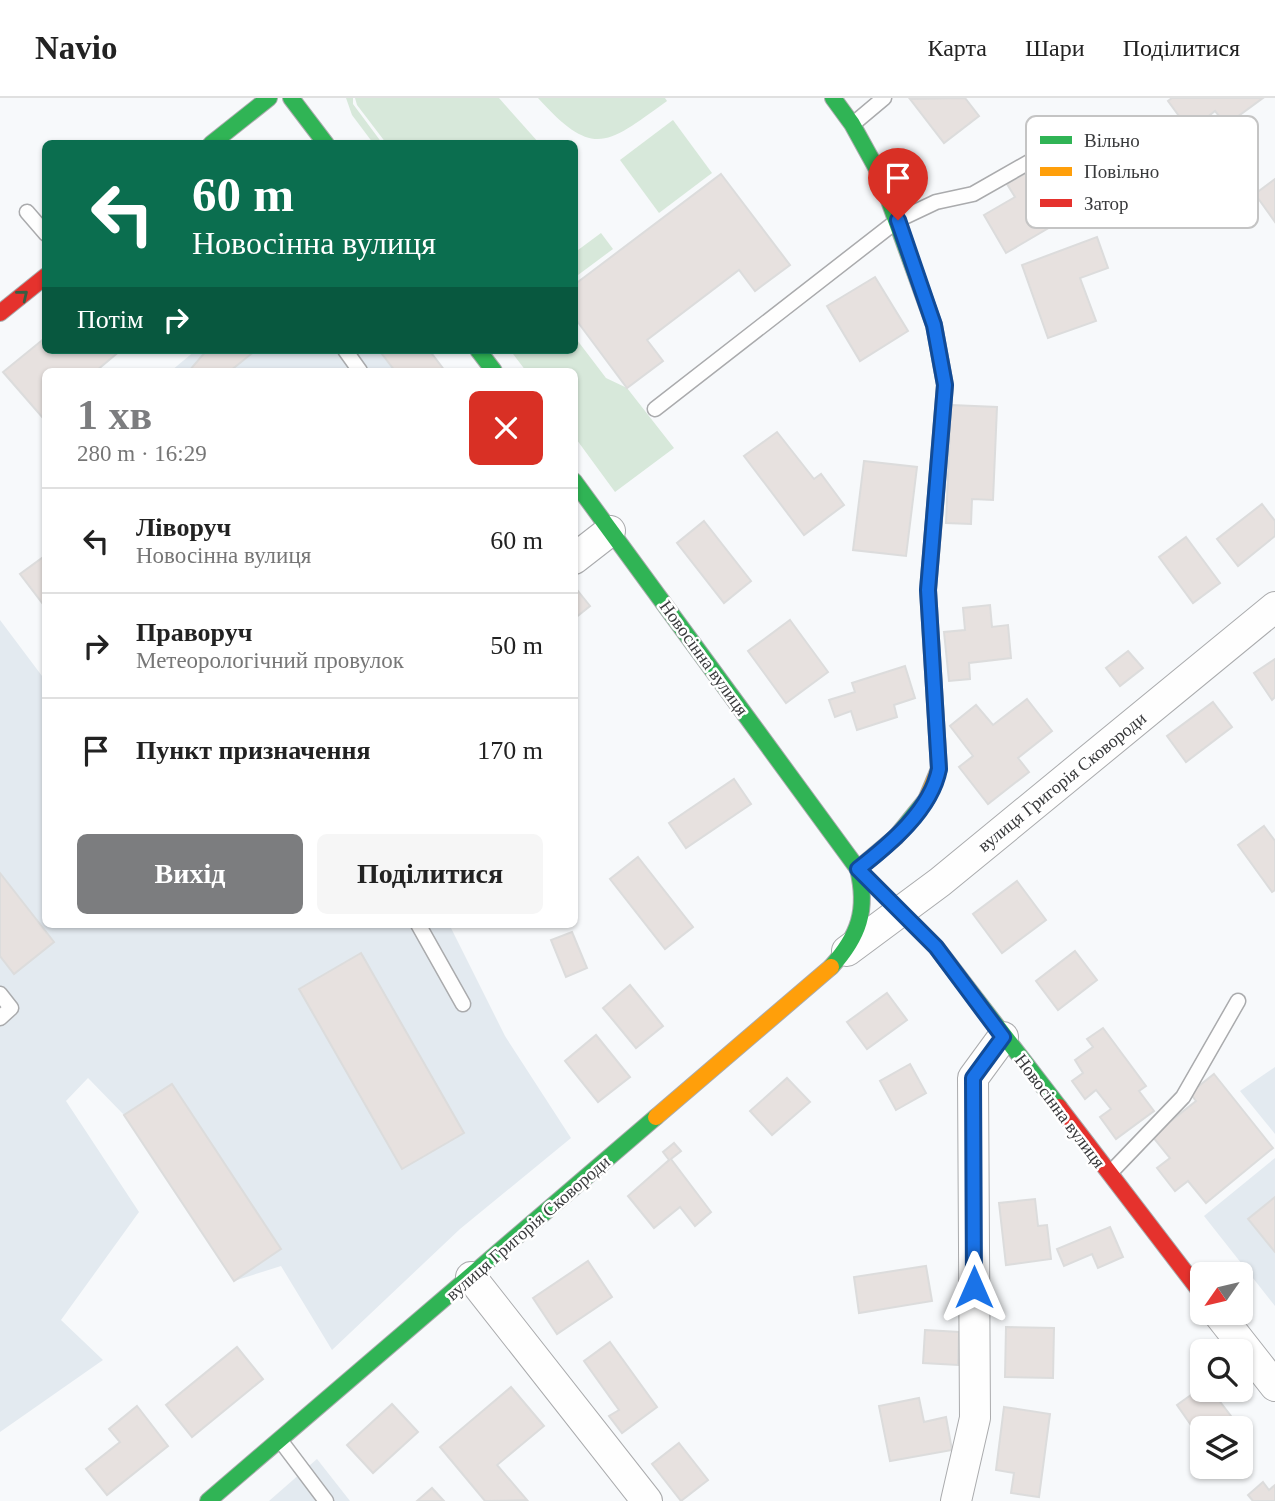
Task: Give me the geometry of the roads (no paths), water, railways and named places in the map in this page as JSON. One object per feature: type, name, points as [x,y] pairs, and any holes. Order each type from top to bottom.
[{"type":"street","points":[[195,137],[245,104],[269,98]]},
{"type":"street","points":[[291,98],[323,140]]},
{"type":"street","points":[[833,98],[852,124],[879,173],[898,220],[934,325],[945,385],[928,590],[939,769],[936,785],[925,803],[884,848],[858,869]]},
{"type":"street","points":[[214,140],[245,104]]},
{"type":"street","points":[[0,292],[41,270]]},
{"type":"street","points":[[0,313],[41,270]]},
{"type":"street","points":[[481,354],[492,368]]},
{"type":"street","name":"Новосінна вулиця","points":[[578,487],[858,869],[936,947],[1190,1279]]},
{"type":"street","points":[[578,556],[610,531]]},
{"type":"street","name":"вулиця Григорія Сковороди","points":[[208,1501],[789,1004],[845,952],[901,911],[1275,607]]},
{"type":"street","name":"Новосінна вулиця","points":[[858,869],[866,898]]},
{"type":"street","name":"вулиця Григорія Сковороди","points":[[845,952],[859,928],[866,898]]},
{"type":"street","points":[[956,1501],[975,1418],[973,1078],[1003,1037]]},
{"type":"street","points":[[471,1277],[647,1501]]},
{"type":"street","points":[[1227,1325],[1275,1386]]},
{"type":"lane","points":[[852,124],[884,98]]},
{"type":"lane","points":[[655,410],[898,220],[936,202],[973,194],[1026,164]]},
{"type":"lane","points":[[27,212],[42,229]]},
{"type":"lane","points":[[420,928],[463,1004]]},
{"type":"lane","points":[[0,994],[11,1008],[0,1018]]},
{"type":"lane","points":[[1108,1174],[1183,1097],[1238,1001]]},
{"type":"lane","points":[[279,1439],[327,1501]]}]
